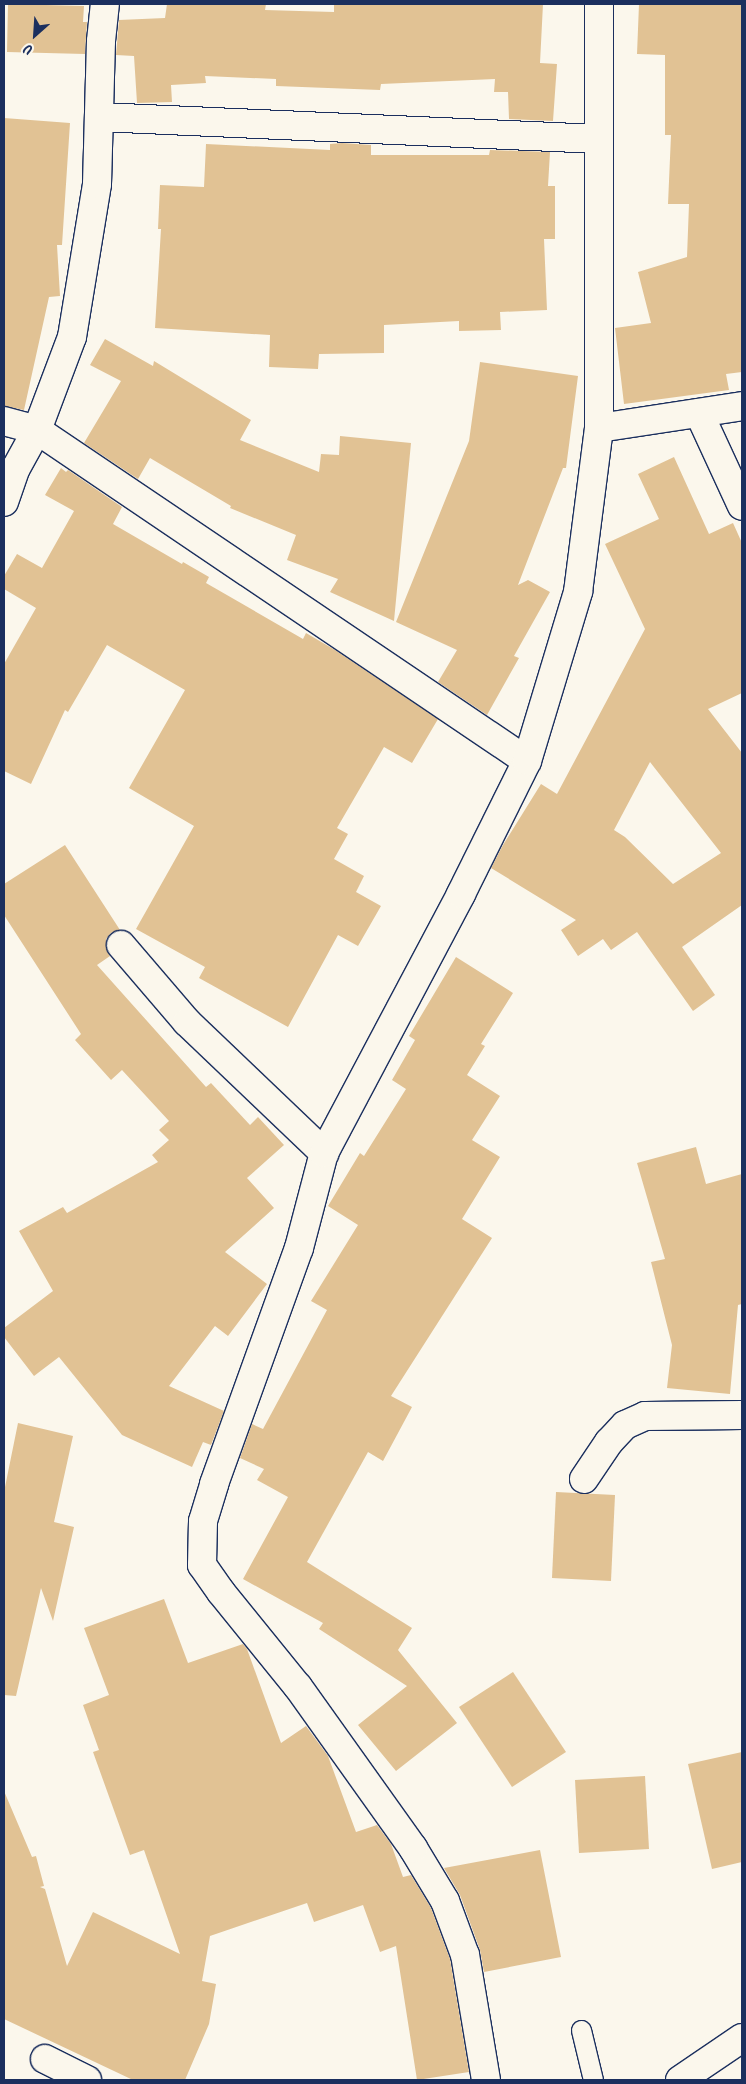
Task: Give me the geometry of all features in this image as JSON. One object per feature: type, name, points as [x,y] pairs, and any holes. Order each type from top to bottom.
[{"type":"street","points":[[4,502],[16,468],[37,430],[72,337],[97,184],[105,4]]},
{"type":"street","points":[[486,2080],[465,1956],[445,1902],[413,1848],[298,1687],[221,1592],[202,1565],[204,1521],[214,1484],[299,1248],[324,1153],[461,894],[527,761],[578,592],[599,428],[599,4]]},
{"type":"street","points":[[99,117],[599,139]]},
{"type":"street","points":[[599,428],[742,406]]},
{"type":"street","points":[[699,413],[742,506]]},
{"type":"street","points":[[4,421],[37,430],[527,761]]},
{"type":"street","points":[[122,945],[187,1022],[324,1153]]},
{"type":"street","points":[[584,1479],[609,1442],[625,1425],[645,1416],[742,1415]]},
{"type":"street","points":[[680,2080],[742,2038]]},
{"type":"street","points":[[45,2059],[87,2080]]},
{"type":"lane","points":[[581,2030],[593,2080]]},
{"type":"building","points":[[8,4],[84,6],[83,22],[87,22],[85,54],[7,52]]},
{"type":"building","points":[[167,4],[266,4],[265,10],[334,12],[334,4],[543,4],[540,63],[557,64],[553,121],[509,119],[508,92],[494,92],[495,79],[381,84],[380,90],[276,86],[276,79],[205,76],[206,83],[171,85],[172,102],[137,103],[134,56],[116,55],[119,20],[165,18]]},
{"type":"building","points":[[639,4],[742,4],[742,372],[726,374],[729,390],[624,404],[615,328],[651,323],[638,272],[687,257],[689,204],[668,204],[671,135],[665,135],[665,55],[637,54]]},
{"type":"building","points":[[4,118],[70,123],[62,245],[57,245],[60,296],[49,297],[24,410],[4,406]]},
{"type":"building","points":[[206,144],[330,150],[330,144],[371,145],[371,155],[489,155],[490,150],[550,152],[548,186],[555,186],[555,239],[544,239],[547,310],[500,312],[501,330],[459,331],[459,321],[384,325],[384,353],[319,354],[318,369],[269,367],[270,335],[155,328],[161,229],[158,229],[160,185],[204,187]]},
{"type":"building","points":[[105,339],[153,366],[154,361],[251,420],[240,440],[319,472],[321,454],[339,455],[340,436],[411,443],[394,621],[330,592],[338,579],[287,560],[296,535],[230,508],[231,506],[150,458],[138,479],[84,443],[121,381],[90,365]]},
{"type":"building","points":[[480,362],[578,376],[566,468],[563,468],[518,585],[528,580],[550,592],[514,656],[519,658],[487,715],[438,682],[457,650],[396,622],[469,441]]},
{"type":"building","points":[[674,457],[709,534],[733,523],[742,543],[742,693],[708,709],[742,753],[742,905],[682,947],[715,995],[693,1011],[637,932],[611,950],[603,939],[578,956],[561,930],[576,920],[491,868],[541,784],[557,794],[645,629],[605,544],[659,519],[638,474]],"holes":[[[650,762],[721,853],[673,884],[625,837],[614,830]]]},
{"type":"building","points":[[61,468],[66,472],[68,470],[122,507],[113,524],[182,564],[183,562],[209,577],[206,583],[303,639],[306,633],[335,650],[438,719],[412,763],[384,747],[337,828],[348,834],[334,859],[364,876],[356,892],[381,906],[358,946],[338,935],[288,1027],[199,978],[205,967],[136,929],[194,826],[129,788],[185,690],[107,645],[68,712],[65,710],[31,784],[4,771],[4,664],[36,608],[4,589],[4,576],[17,554],[42,568],[74,511],[45,495]]},
{"type":"building","points":[[65,845],[120,930],[111,933],[106,939],[106,948],[110,956],[97,965],[206,1087],[211,1083],[250,1125],[258,1117],[284,1145],[247,1178],[274,1208],[225,1252],[267,1284],[228,1336],[215,1326],[169,1386],[224,1411],[211,1445],[203,1442],[192,1467],[122,1435],[59,1357],[34,1376],[4,1337],[4,1328],[53,1291],[19,1231],[63,1207],[67,1213],[158,1162],[152,1155],[169,1140],[159,1130],[169,1121],[122,1070],[111,1080],[75,1040],[81,1034],[4,915],[4,884]]},
{"type":"building","points":[[456,957],[513,993],[481,1044],[485,1046],[467,1075],[500,1096],[472,1140],[500,1157],[462,1219],[492,1238],[391,1396],[412,1407],[383,1461],[368,1452],[307,1562],[412,1628],[398,1650],[457,1723],[396,1771],[358,1725],[407,1686],[319,1629],[323,1623],[243,1579],[288,1497],[257,1480],[264,1469],[240,1458],[252,1424],[263,1429],[327,1310],[311,1301],[358,1225],[328,1206],[360,1153],[364,1156],[406,1089],[392,1080],[415,1040],[409,1036]]},
{"type":"building","points":[[696,1147],[706,1184],[742,1174],[742,1304],[738,1305],[730,1394],[667,1388],[672,1345],[651,1262],[665,1259],[637,1163]]},
{"type":"building","points":[[18,1423],[73,1436],[54,1522],[74,1527],[53,1621],[41,1588],[16,1696],[4,1695],[4,1492]]},
{"type":"building","points":[[556,1492],[615,1495],[611,1581],[552,1578]]},
{"type":"building","points":[[164,1599],[188,1663],[243,1644],[247,1649],[281,1743],[306,1726],[328,1756],[356,1832],[377,1825],[391,1844],[403,1877],[411,1875],[431,1908],[450,1959],[469,2072],[417,2080],[396,1946],[380,1952],[363,1905],[314,1922],[307,1903],[210,1936],[202,1981],[216,1984],[209,2024],[185,2080],[133,2080],[4,2019],[4,1791],[32,1857],[36,1856],[44,1886],[40,1887],[45,1889],[67,1966],[93,1912],[180,1954],[144,1850],[130,1855],[93,1752],[99,1750],[83,1705],[109,1695],[84,1628]]},
{"type":"building","points":[[513,1672],[566,1752],[512,1787],[459,1707]]},
{"type":"building","points":[[742,1752],[742,1862],[712,1869],[688,1764]]},
{"type":"building","points":[[645,1776],[649,1849],[579,1853],[575,1780]]},
{"type":"building","points":[[540,1850],[561,1957],[484,1972],[480,1950],[460,1895],[444,1868]]}]
